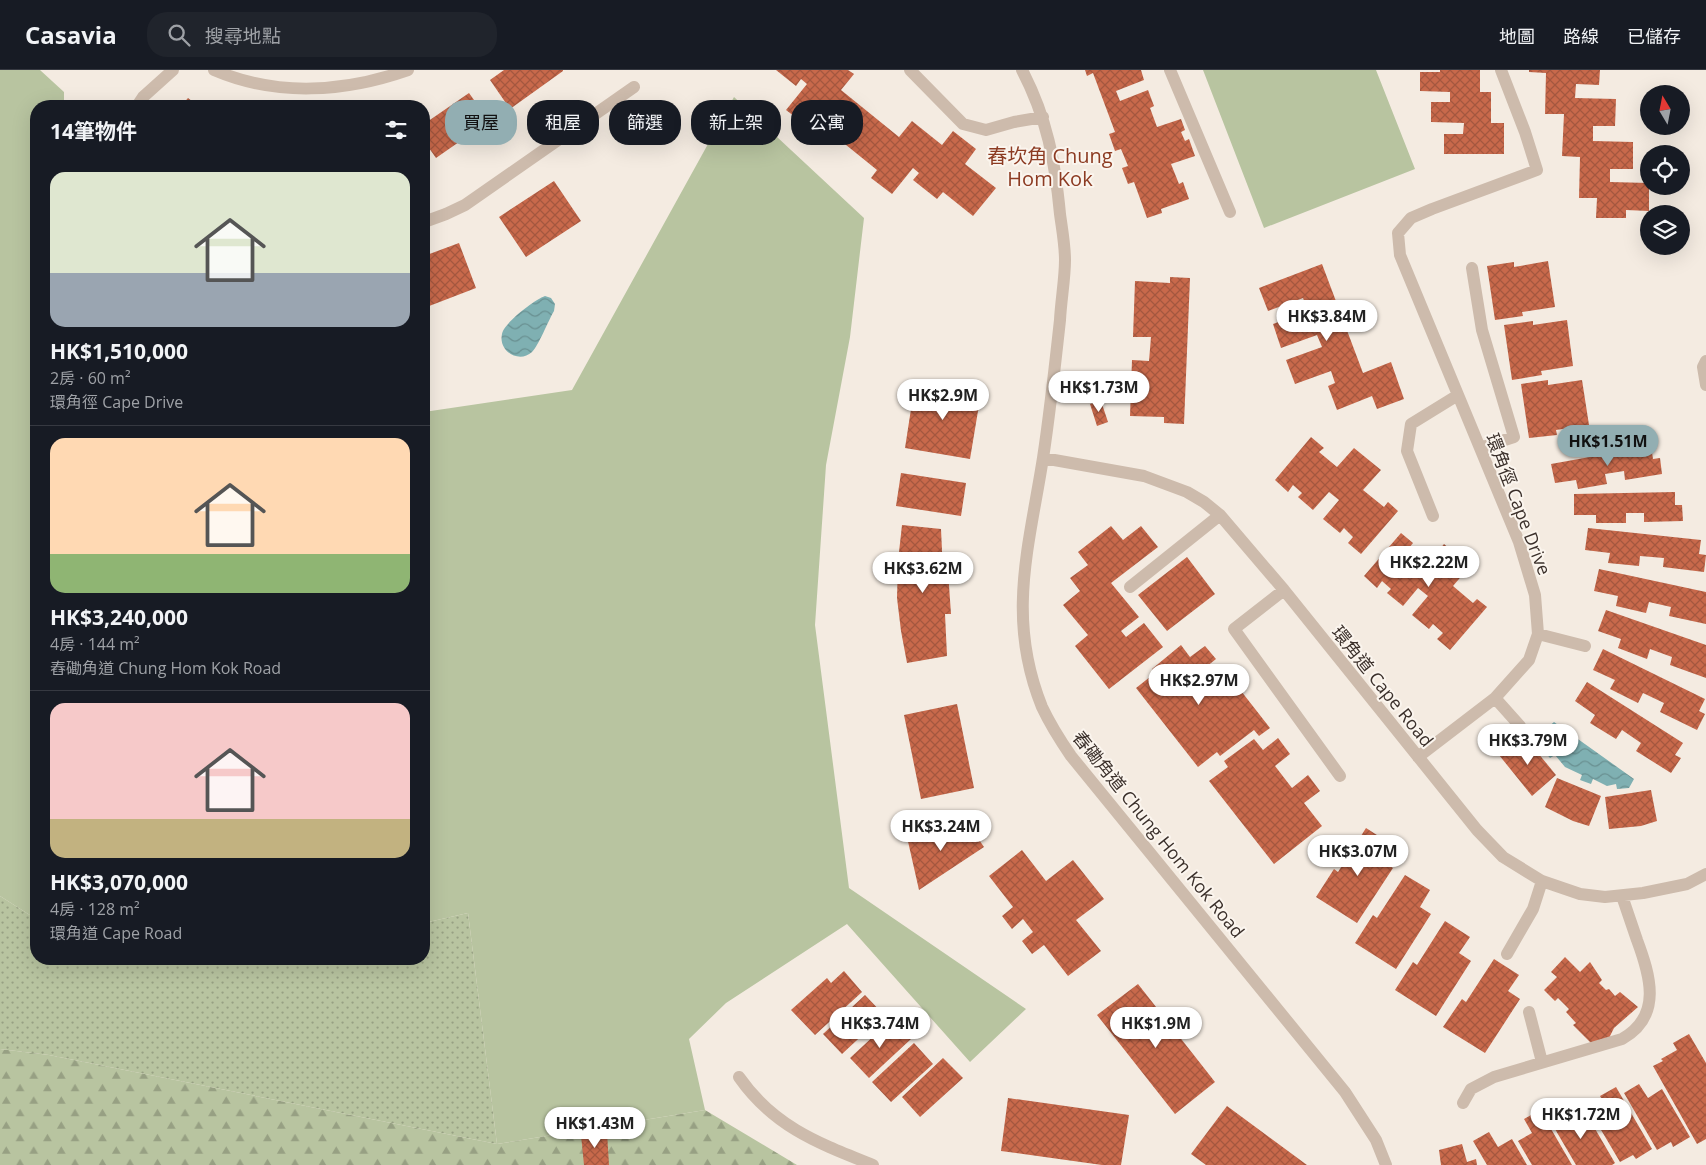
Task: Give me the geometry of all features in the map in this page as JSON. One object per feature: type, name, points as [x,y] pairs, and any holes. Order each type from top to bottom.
[{"type":"street","points":[[141,100],[173,70]]},
{"type":"street","points":[[214,70],[253,83],[286,88],[318,89],[351,86],[383,79],[408,70]]},
{"type":"street","points":[[910,70],[963,124],[986,130],[1014,122],[1043,117]]},
{"type":"street","name":"舂磡角道 Chung Hom Kok Road","points":[[1022,70],[1043,117],[1056,169],[1065,260],[1058,339],[1043,458],[1026,554],[1022,608],[1023,633],[1035,686],[1055,732],[1089,780],[1345,1092],[1376,1140],[1386,1165]]},
{"type":"street","points":[[1170,70],[1230,212]]},
{"type":"street","name":"環角徑 Cape Drive","points":[[1418,757],[1495,698],[1530,660],[1538,634],[1535,595],[1521,551],[1400,255],[1398,233],[1411,218],[1536,170],[1525,132],[1501,70]]},
{"type":"street","points":[[430,220],[465,205],[634,87]]},
{"type":"street","points":[[1472,268],[1482,330],[1514,437],[1480,448]]},
{"type":"street","points":[[1706,361],[1704,366],[1706,385]]},
{"type":"street","points":[[1433,516],[1407,452],[1411,424],[1458,394]]},
{"type":"street","name":"環角道 Cape Road","points":[[1043,458],[1144,476],[1187,492],[1220,514],[1284,590],[1477,830],[1503,857],[1542,881],[1580,894],[1605,897],[1644,893],[1688,884],[1706,874]]},
{"type":"street","points":[[1130,587],[1220,514]]},
{"type":"street","points":[[1284,590],[1234,629],[1340,776]]},
{"type":"street","points":[[1538,634],[1585,646]]},
{"type":"street","points":[[1495,698],[1520,726]]},
{"type":"street","points":[[1507,954],[1533,909],[1542,881]]},
{"type":"street","points":[[1463,1103],[1471,1089],[1494,1076],[1622,1039],[1630,1035],[1641,1023],[1647,1012],[1650,1000],[1650,984],[1647,969],[1622,896]]},
{"type":"street","points":[[1529,1012],[1542,1062]]},
{"type":"street","points":[[739,1077],[763,1107],[784,1124],[820,1144],[873,1165]]},
{"type":"green space","points":[[0,70],[40,70],[64,92],[64,100],[30,100],[30,915],[0,896]]},
{"type":"green space","points":[[1203,70],[1376,70],[1415,169],[1264,228]]},
{"type":"green space","points":[[781,141],[864,218],[850,337],[826,465],[815,625],[849,888],[1026,1009],[970,1062],[847,924],[726,1003],[689,1039],[705,1110],[497,1144],[468,913],[430,922],[430,411],[572,390],[707,145],[781,145]]},
{"type":"green space","points":[[0,896],[30,915],[30,965],[430,965],[430,922],[468,913],[497,1144],[49,1055],[0,1049]]},
{"type":"green space","points":[[0,1049],[49,1055],[497,1144],[705,1110],[797,1165],[0,1165]]},
{"type":"water","points":[[545,296],[551,298],[555,304],[554,311],[538,344],[527,355],[521,357],[511,354],[503,346],[502,334],[504,329],[520,312]]},
{"type":"water","points":[[1554,722],[1634,779],[1629,788],[1617,789],[1616,784],[1607,786],[1593,779],[1591,784],[1580,780],[1582,775],[1565,767],[1555,755],[1550,758],[1543,750],[1548,745],[1539,735]]},
{"type":"building","points":[[504,70],[563,70],[517,104],[517,100],[504,100],[490,80]]},
{"type":"building","points":[[776,70],[848,70],[854,74],[841,90],[853,100],[794,100],[807,84],[801,79],[796,86]]},
{"type":"building","points":[[1085,70],[1141,70],[1144,80],[1116,91],[1120,101],[1148,90],[1154,106],[1150,108],[1157,127],[1181,119],[1185,130],[1181,132],[1185,141],[1189,139],[1195,156],[1171,164],[1179,184],[1183,182],[1189,199],[1161,209],[1162,213],[1147,218],[1134,182],[1128,184],[1122,168],[1128,166],[1121,149],[1115,151],[1109,134],[1115,132],[1093,73],[1087,76]]},
{"type":"building","points":[[1440,70],[1480,70],[1480,92],[1491,92],[1491,123],[1504,123],[1504,154],[1444,154],[1444,134],[1463,134],[1464,123],[1431,122],[1431,102],[1450,102],[1450,92],[1420,91],[1420,72],[1440,72]]},
{"type":"building","points":[[1529,70],[1600,70],[1599,85],[1576,84],[1575,98],[1616,99],[1615,126],[1593,126],[1593,141],[1633,142],[1633,169],[1610,169],[1610,182],[1640,183],[1640,195],[1649,195],[1649,205],[1640,205],[1640,211],[1626,210],[1626,218],[1596,218],[1597,198],[1579,198],[1580,157],[1562,156],[1564,114],[1545,114],[1546,73],[1529,72]]},
{"type":"building","points":[[469,93],[474,100],[459,100]]},
{"type":"building","points":[[791,104],[791,114],[786,110]]},
{"type":"building","points":[[863,108],[899,137],[912,121],[942,145],[953,131],[976,149],[965,164],[996,188],[973,216],[943,192],[937,199],[913,180],[919,173],[913,168],[892,194],[871,178],[877,170],[846,145],[863,145]]},
{"type":"building","points":[[445,110],[445,145],[455,145],[436,158],[430,150],[430,120]]},
{"type":"building","points":[[554,181],[581,221],[526,257],[499,217]]},
{"type":"building","points":[[459,243],[476,288],[430,306],[430,254]]},
{"type":"building","points":[[1548,261],[1555,307],[1522,312],[1523,316],[1495,320],[1487,266],[1514,262],[1514,267]]},
{"type":"building","points":[[1322,264],[1363,373],[1391,362],[1404,399],[1377,409],[1372,396],[1337,410],[1328,386],[1335,383],[1331,371],[1295,384],[1286,360],[1322,347],[1317,335],[1281,348],[1273,324],[1308,311],[1303,298],[1268,311],[1259,288]]},
{"type":"building","points":[[1170,277],[1190,278],[1184,424],[1164,423],[1164,417],[1130,416],[1132,360],[1149,361],[1151,337],[1133,337],[1135,281],[1170,283]]},
{"type":"building","points":[[1567,320],[1573,366],[1541,371],[1542,375],[1512,380],[1504,325],[1533,321],[1533,325]]},
{"type":"building","points":[[1548,380],[1548,385],[1582,380],[1589,425],[1556,430],[1557,435],[1529,438],[1521,384]]},
{"type":"building","points":[[915,383],[981,393],[970,459],[905,448]]},
{"type":"building","points":[[1101,401],[1108,422],[1097,426],[1090,404]]},
{"type":"building","points":[[1311,437],[1324,448],[1319,452],[1337,467],[1354,448],[1381,470],[1363,490],[1384,507],[1388,502],[1398,511],[1361,554],[1348,543],[1353,537],[1344,528],[1340,533],[1323,519],[1339,500],[1329,492],[1313,510],[1298,497],[1302,493],[1293,485],[1288,492],[1275,480]]},
{"type":"building","points":[[1651,446],[1653,459],[1660,458],[1662,474],[1625,480],[1624,471],[1605,474],[1607,484],[1578,489],[1576,480],[1555,483],[1551,464]]},
{"type":"building","points":[[901,473],[966,483],[961,516],[896,506]]},
{"type":"building","points":[[1675,492],[1675,505],[1682,505],[1683,521],[1644,522],[1644,513],[1626,513],[1626,523],[1596,523],[1596,515],[1574,515],[1574,494]]},
{"type":"building","points":[[902,525],[941,529],[943,572],[948,571],[951,614],[945,614],[947,656],[907,663],[897,598],[898,561]]},
{"type":"building","points":[[1111,526],[1123,540],[1141,526],[1158,547],[1111,583],[1139,617],[1121,631],[1126,637],[1144,623],[1163,647],[1109,689],[1075,646],[1088,635],[1063,605],[1080,591],[1070,578],[1088,565],[1078,552]]},
{"type":"building","points":[[1588,528],[1701,540],[1699,554],[1706,555],[1704,572],[1663,567],[1664,558],[1640,556],[1639,566],[1608,563],[1610,553],[1585,550]]},
{"type":"building","points":[[1401,533],[1413,543],[1409,548],[1427,564],[1444,544],[1470,566],[1453,586],[1473,603],[1477,599],[1487,607],[1450,650],[1437,639],[1443,633],[1433,624],[1429,629],[1412,615],[1428,596],[1418,588],[1403,606],[1387,593],[1391,589],[1382,581],[1377,588],[1364,576]]},
{"type":"building","points":[[1187,557],[1215,594],[1167,631],[1138,595]]},
{"type":"building","points":[[1599,569],[1706,592],[1706,624],[1669,616],[1671,607],[1649,602],[1646,613],[1616,606],[1618,596],[1594,591]]},
{"type":"building","points":[[1606,610],[1706,645],[1706,678],[1670,665],[1672,657],[1650,649],[1647,659],[1618,648],[1621,639],[1598,631]]},
{"type":"building","points":[[1181,645],[1190,657],[1205,646],[1216,659],[1201,671],[1208,681],[1219,694],[1234,682],[1270,728],[1259,736],[1254,730],[1220,756],[1217,752],[1198,767],[1136,688],[1155,673],[1152,669]]},
{"type":"building","points":[[1603,649],[1705,699],[1699,711],[1705,714],[1697,730],[1660,712],[1664,703],[1643,693],[1638,703],[1610,689],[1615,680],[1593,670]]},
{"type":"building","points":[[1587,682],[1683,743],[1675,755],[1681,758],[1671,773],[1636,751],[1641,743],[1622,730],[1616,739],[1590,723],[1595,715],[1575,701]]},
{"type":"building","points":[[957,704],[974,788],[921,799],[904,715]]},
{"type":"building","points":[[1524,736],[1556,775],[1532,796],[1499,755]]},
{"type":"building","points":[[1278,738],[1290,754],[1275,766],[1292,788],[1308,775],[1320,791],[1304,803],[1322,826],[1274,864],[1209,781],[1228,767],[1224,761],[1254,739],[1263,750]]},
{"type":"building","points":[[1557,778],[1601,796],[1589,826],[1573,821],[1545,807]]},
{"type":"building","points":[[1651,790],[1657,821],[1641,826],[1609,829],[1605,797]]},
{"type":"building","points":[[968,824],[984,847],[919,890],[907,837]]},
{"type":"building","points":[[1366,828],[1391,844],[1381,861],[1393,868],[1357,923],[1316,897],[1334,869],[1338,872]]},
{"type":"building","points":[[1022,850],[1046,881],[1073,860],[1104,899],[1076,920],[1101,951],[1068,976],[1044,945],[1032,954],[1022,941],[1033,932],[1023,919],[1012,929],[1002,916],[1013,907],[989,876]]},
{"type":"building","points":[[1405,875],[1430,890],[1420,907],[1431,914],[1396,969],[1355,943],[1373,915],[1377,918]]},
{"type":"building","points":[[1445,921],[1470,937],[1459,953],[1471,961],[1436,1016],[1395,990],[1413,962],[1417,965]]},
{"type":"building","points":[[1565,957],[1580,972],[1590,962],[1602,980],[1599,983],[1606,990],[1609,989],[1615,996],[1620,992],[1638,1007],[1614,1028],[1609,1038],[1592,1044],[1573,1025],[1576,1023],[1566,1012],[1569,1009],[1558,998],[1555,1001],[1544,990],[1557,977],[1551,972]]},
{"type":"building","points":[[1494,959],[1519,975],[1508,991],[1520,999],[1485,1053],[1443,1027],[1462,999],[1466,1002]]},
{"type":"building","points":[[844,971],[862,992],[815,1035],[791,1010],[827,978],[831,983]]},
{"type":"building","points":[[1138,984],[1215,1082],[1175,1114],[1097,1015]]},
{"type":"building","points":[[865,995],[884,1015],[842,1054],[823,1034]]},
{"type":"building","points":[[892,1019],[911,1039],[869,1078],[850,1058]]},
{"type":"building","points":[[1689,1034],[1706,1063],[1706,1139],[1697,1144],[1653,1066],[1677,1050],[1673,1043]]},
{"type":"building","points":[[914,1043],[933,1064],[891,1102],[872,1082]]},
{"type":"building","points":[[943,1058],[963,1078],[920,1117],[902,1097]]},
{"type":"building","points":[[1639,1084],[1648,1098],[1662,1089],[1690,1137],[1673,1147],[1671,1142],[1657,1150],[1624,1093]]},
{"type":"building","points":[[1616,1087],[1652,1149],[1636,1159],[1633,1155],[1620,1162],[1594,1118],[1608,1110],[1600,1096]]},
{"type":"building","points":[[1008,1098],[1129,1115],[1121,1165],[1102,1165],[1001,1151]]},
{"type":"building","points":[[1227,1106],[1307,1165],[1206,1165],[1191,1154]]},
{"type":"building","points":[[1564,1108],[1573,1123],[1587,1115],[1615,1163],[1612,1165],[1576,1165],[1548,1117]]},
{"type":"building","points":[[1540,1110],[1572,1165],[1532,1165],[1518,1141],[1532,1133],[1524,1119]]},
{"type":"building","points":[[607,1132],[609,1165],[584,1165],[581,1135]]},
{"type":"building","points":[[1489,1132],[1498,1147],[1512,1139],[1527,1165],[1487,1165],[1473,1141]]},
{"type":"building","points":[[1462,1144],[1467,1162],[1476,1159],[1477,1165],[1441,1165],[1439,1150]]},
{"type":"district","name":"舂坎角 Chung Hom Kok","points":[[1050,166]]}]
